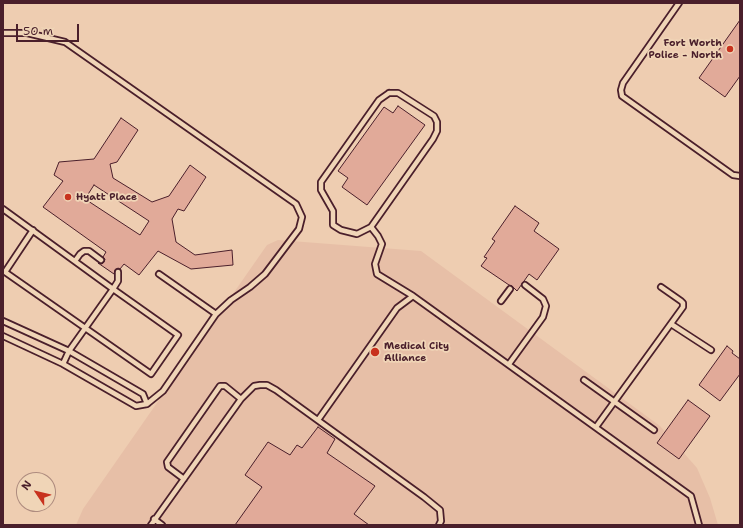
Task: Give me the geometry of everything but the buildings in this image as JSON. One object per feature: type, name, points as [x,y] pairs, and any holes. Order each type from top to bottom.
[{"type":"lane","points":[[679,3],[623,83],[621,90],[622,96],[733,175],[740,176]]},
{"type":"lane","points":[[3,33],[27,33],[65,42],[296,204],[302,217],[299,229],[265,274],[250,287],[231,300],[216,314],[163,391],[148,404],[136,406],[63,364],[3,336]]},
{"type":"lane","points":[[389,93],[398,93],[434,116],[437,122],[437,131],[433,139],[371,227],[357,234],[341,230],[334,225],[333,211],[321,190],[321,182],[379,100],[389,93]]},
{"type":"lane","points":[[3,208],[178,335],[152,374],[5,272],[33,230]]},
{"type":"lane","points":[[371,227],[382,244],[376,264],[377,274],[413,296],[691,496],[698,525]]},
{"type":"lane","points":[[75,261],[84,251],[89,251],[101,260]]},
{"type":"lane","points":[[63,364],[69,351],[118,281],[118,272]]},
{"type":"lane","points":[[159,274],[216,314]]},
{"type":"lane","points":[[509,364],[543,317],[546,306],[544,299],[525,285]]},
{"type":"lane","points":[[596,427],[683,307],[682,303],[661,287]]},
{"type":"lane","points":[[501,301],[510,289]]},
{"type":"lane","points":[[318,420],[397,308],[413,296]]},
{"type":"lane","points":[[3,320],[69,351],[143,394],[148,404]]},
{"type":"lane","points":[[671,324],[711,350]]},
{"type":"lane","points":[[584,380],[654,430]]},
{"type":"lane","points":[[151,525],[241,399],[254,386],[267,385],[318,420],[440,510],[441,521],[439,525]]},
{"type":"lane","points":[[184,479],[168,467],[167,462],[220,386],[225,386],[241,399]]},
{"type":"lane","points":[[154,519],[162,525]]},
{"type":"shaded area","name":"Medical City Alliance","points":[[278,240],[421,251],[660,426],[697,468],[710,498],[718,525],[76,525],[83,509],[267,245]]},
{"type":"place","name":"Fort Worth Police - North","points":[[730,49]]},
{"type":"place","name":"Hyatt Place","points":[[68,197]]},
{"type":"place","name":"Medical City Alliance","points":[[375,352]]}]
